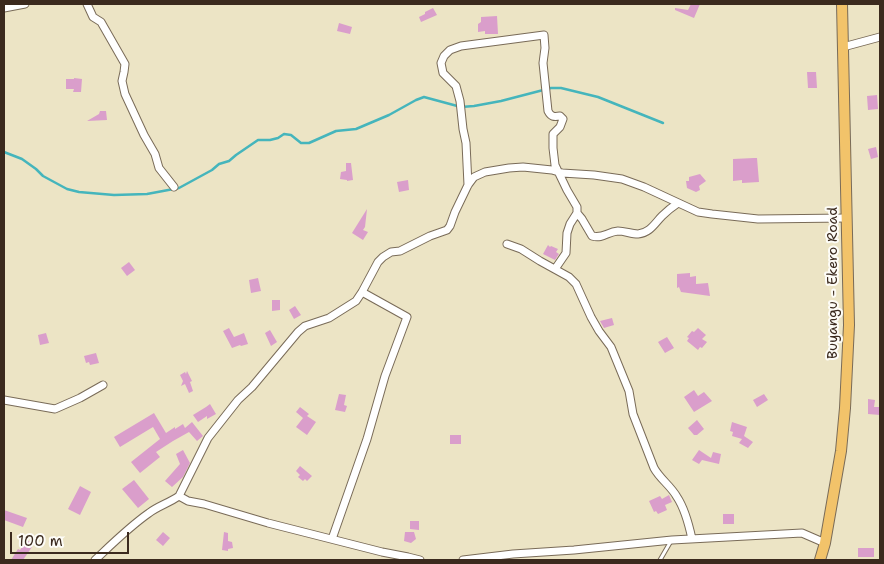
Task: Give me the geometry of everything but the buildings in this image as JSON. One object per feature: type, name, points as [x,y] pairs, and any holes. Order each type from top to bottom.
[{"type":"main road","name":"Buyangu - Ekero Road","points":[[820,560],[841,451],[849,325],[842,4]]},
{"type":"street","points":[[4,8],[25,4]]},
{"type":"street","points":[[87,4],[93,17],[101,22],[125,64],[122,81],[125,94],[144,136],[155,154],[159,168],[174,187]]},
{"type":"street","points":[[468,184],[466,143],[460,101],[456,86],[443,73],[441,63],[444,56],[450,50],[461,46],[544,35],[543,63],[548,112],[553,117],[560,116],[563,119],[560,127],[553,134],[554,157],[557,172],[577,207],[577,213],[567,233],[566,253],[555,269]]},
{"type":"street","points":[[843,47],[880,37]]},
{"type":"street","points":[[96,560],[146,515],[179,496],[208,438],[232,407],[252,387],[291,339],[305,326],[329,318],[356,301],[378,262],[383,257],[447,230],[468,184],[474,177],[482,173],[509,168],[538,168],[562,173],[622,179],[698,212],[758,218],[847,218]]},
{"type":"street","points":[[577,213],[592,236],[598,237],[619,231],[636,234],[645,232],[657,224],[662,216],[678,203]]},
{"type":"street","points":[[507,244],[522,248],[576,284],[591,317],[610,347],[629,390],[633,414],[654,468],[678,497],[692,539]]},
{"type":"street","points":[[332,539],[367,439],[385,376],[407,317],[362,292]]},
{"type":"street","points":[[4,400],[55,409],[103,385]]},
{"type":"street","points":[[179,496],[188,501],[268,523],[420,560]]},
{"type":"street","points":[[463,560],[672,540],[802,533],[824,543]]},
{"type":"lane","points":[[660,560],[672,540]]},
{"type":"waterway","points":[[4,152],[22,159],[43,176],[67,189],[114,195],[147,194],[179,188],[212,170],[219,164],[229,161],[258,140],[270,140],[284,134],[291,135],[301,143],[309,143],[336,131],[356,129],[424,97],[461,107],[501,101],[551,88],[561,88],[598,97],[663,123]]}]
